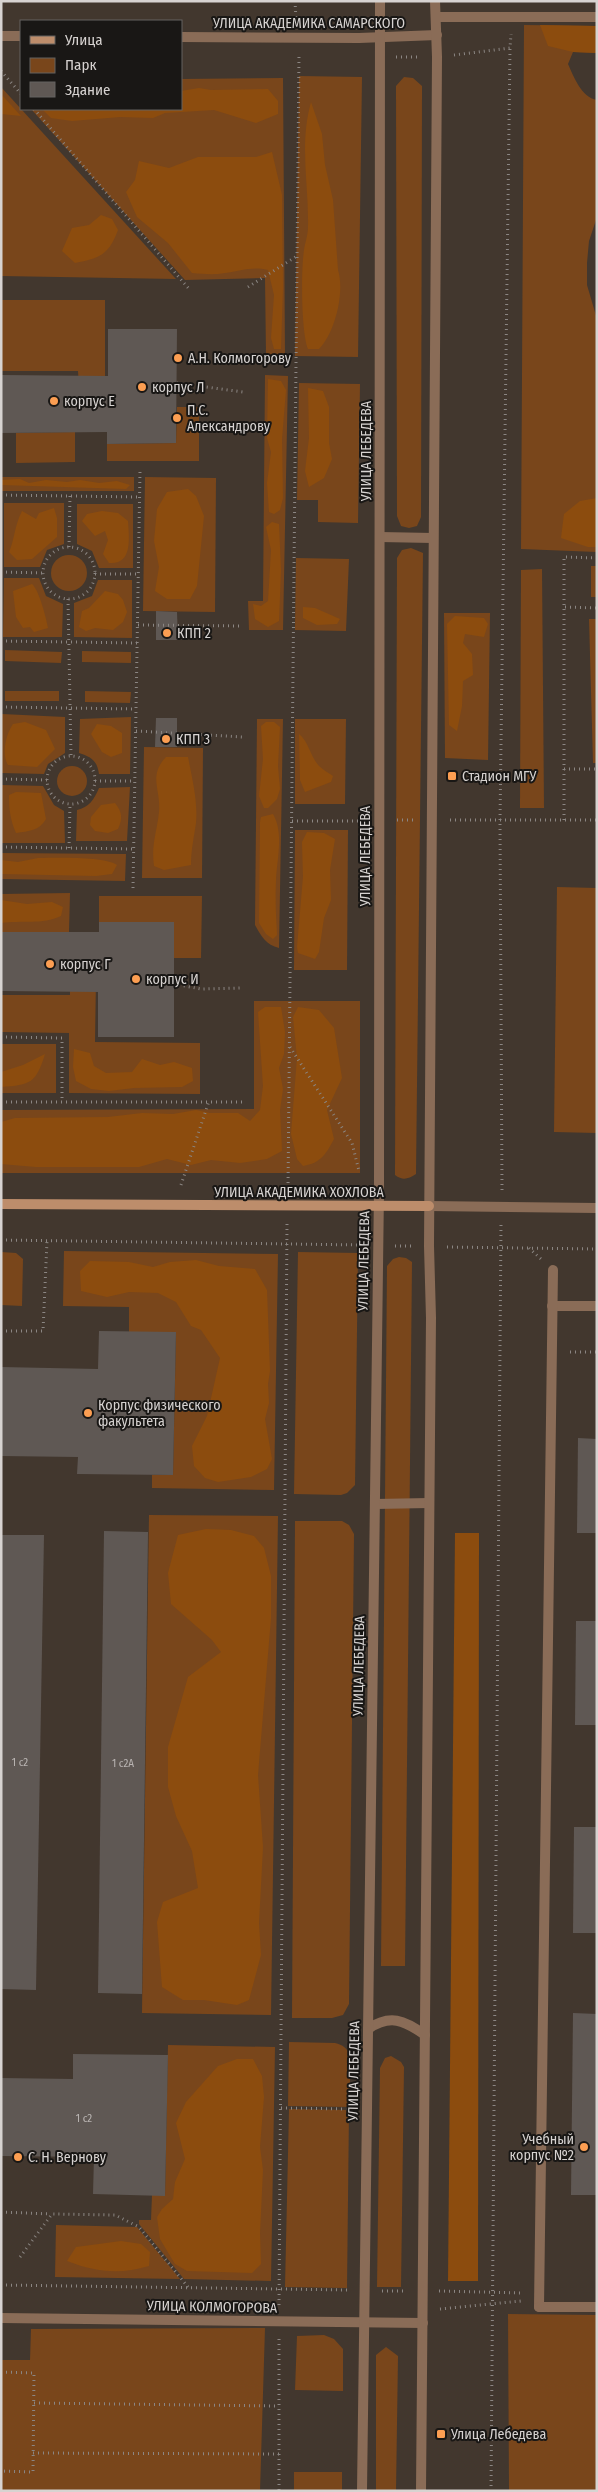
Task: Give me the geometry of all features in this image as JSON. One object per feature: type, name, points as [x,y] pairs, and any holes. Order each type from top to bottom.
[{"type":"street","name":"УЛИЦА ЛЕБЕДЕВА","points":[[362,2491],[378,1246],[380,1]]},
{"type":"street","points":[[421,2491],[429,1503],[437,35],[435,1]]},
{"type":"street","points":[[436,17],[597,17]]},
{"type":"street","name":"УЛИЦА АКАДЕМИКА САМАРСКОГО","points":[[182,37],[381,37],[437,35]]},
{"type":"street","points":[[1,36],[20,36]]},
{"type":"street","points":[[380,537],[434,538]]},
{"type":"street","name":"УЛИЦА АКАДЕМИКА ХОХЛОВА","points":[[1,1204],[597,1208]]},
{"type":"street","points":[[553,1270],[539,2307],[597,2308]]},
{"type":"street","points":[[552,1306],[597,1306]]},
{"type":"street","points":[[374,1504],[429,1503]]},
{"type":"street","points":[[368,2029],[380,2021],[397,2020],[412,2026],[425,2035]]},
{"type":"street","name":"УЛИЦА КОЛМОГОРОВА","points":[[1,2318],[423,2323]]},
{"type":"path","points":[[491,2491],[501,1248],[500,821],[510,48]]},
{"type":"path","points":[[279,2491],[287,1206],[299,56]]},
{"type":"path","points":[[1,71],[20,93]]},
{"type":"path","points":[[35,110],[190,290]]},
{"type":"path","points":[[248,287],[297,256]]},
{"type":"path","points":[[177,383],[243,392]]},
{"type":"path","points":[[134,888],[140,471]]},
{"type":"path","points":[[1,495],[140,497]]},
{"type":"path","points":[[70,496],[70,547]]},
{"type":"path","points":[[70,547],[78,549],[91,558],[95,574],[90,589],[76,598],[68,599],[60,598],[48,588],[43,573],[45,565],[54,552],[70,547]]},
{"type":"path","points":[[564,820],[564,557],[597,558]]},
{"type":"path","points":[[1,572],[43,573]]},
{"type":"path","points":[[95,574],[138,574]]},
{"type":"path","points":[[68,599],[71,756]]},
{"type":"path","points":[[565,607],[597,608]]},
{"type":"path","points":[[138,625],[242,626]]},
{"type":"path","points":[[1,641],[137,643]]},
{"type":"path","points":[[1,707],[136,709]]},
{"type":"path","points":[[136,730],[243,738]]},
{"type":"path","points":[[71,756],[90,766],[94,781],[93,788],[84,800],[70,804],[56,799],[48,787],[47,780],[48,772],[57,761],[71,756]]},
{"type":"path","points":[[564,769],[597,769]]},
{"type":"path","points":[[1,779],[47,780]]},
{"type":"path","points":[[94,781],[135,781]]},
{"type":"path","points":[[69,848],[70,804]]},
{"type":"path","points":[[500,821],[597,820]]},
{"type":"path","points":[[1,847],[134,849]]},
{"type":"path","points":[[174,984],[201,989],[241,988]]},
{"type":"path","points":[[1,1038],[62,1038],[62,1102]]},
{"type":"path","points":[[290,1046],[352,1144],[361,1181]]},
{"type":"path","points":[[1,1102],[242,1102]]},
{"type":"path","points":[[181,1185],[209,1102]]},
{"type":"path","points":[[1,1240],[597,1249]]},
{"type":"path","points":[[1,1331],[43,1331],[47,1241]]},
{"type":"path","points":[[570,1352],[597,1352]]},
{"type":"path","points":[[281,2108],[350,2109]]},
{"type":"path","points":[[1,2212],[115,2215],[139,2226],[188,2288]]},
{"type":"path","points":[[20,2257],[52,2214]]},
{"type":"path","points":[[1,2285],[539,2293]]},
{"type":"path","points":[[1,2372],[34,2373],[33,2472],[1,2472]]},
{"type":"path","points":[[34,2403],[279,2406]]},
{"type":"path","points":[[33,2453],[279,2454]]},
{"type":"shaded area","points":[[1,1],[597,1],[597,2491],[1,2491]]},
{"type":"shaded area","points":[[540,25],[597,26],[597,53],[573,52],[548,46]]},
{"type":"shaded area","points":[[199,88],[211,90],[268,89],[278,101],[278,114],[256,123],[214,110],[165,113],[153,118],[120,117],[72,121],[51,118],[43,110],[182,110],[182,91]]},
{"type":"shaded area","points":[[1,94],[21,116],[1,114]]},
{"type":"shaded area","points":[[311,102],[322,134],[325,165],[333,200],[340,279],[339,300],[334,323],[325,342],[319,349],[308,349],[304,329],[302,300],[304,247],[308,233],[305,149],[307,118]]},
{"type":"shaded area","points":[[272,152],[282,195],[283,287],[281,349],[274,349],[271,338],[274,295],[268,270],[251,269],[217,274],[192,273],[168,243],[137,217],[126,192],[135,180],[139,161],[169,168],[198,157],[256,157]]},
{"type":"shaded area","points":[[101,215],[112,219],[118,230],[115,238],[103,254],[75,263],[62,251],[72,228],[89,225]]},
{"type":"shaded area","points":[[268,379],[281,381],[286,390],[282,439],[283,498],[280,510],[274,514],[269,512],[267,483],[271,452],[267,438]]},
{"type":"shaded area","points":[[308,388],[323,391],[329,407],[329,443],[332,459],[324,478],[309,487],[305,471],[309,438]]},
{"type":"shaded area","points":[[20,479],[29,483],[46,480],[67,482],[80,480],[99,483],[117,481],[130,485],[126,489],[1,485],[1,480]]},
{"type":"shaded area","points":[[188,489],[196,496],[204,516],[197,586],[190,599],[167,599],[155,591],[159,567],[154,541],[157,509],[167,492]]},
{"type":"shaded area","points":[[597,498],[597,547],[588,547],[561,538],[564,514],[580,501]]},
{"type":"shaded area","points":[[54,508],[57,518],[57,537],[32,559],[17,560],[9,552],[22,511],[36,519],[39,513]]},
{"type":"shaded area","points":[[102,511],[118,513],[128,521],[128,549],[122,560],[117,562],[109,563],[103,554],[108,540],[105,531],[95,536],[82,521],[87,514]]},
{"type":"shaded area","points":[[272,522],[279,524],[281,570],[279,621],[268,627],[255,619],[253,604],[261,606],[268,601],[271,550],[266,527]]},
{"type":"shaded area","points":[[32,584],[40,598],[48,628],[34,632],[30,627],[23,628],[16,617],[13,591]]},
{"type":"shaded area","points":[[105,591],[118,594],[123,600],[127,612],[123,622],[113,630],[95,628],[86,631],[79,627],[82,611],[89,608]]},
{"type":"shaded area","points":[[303,607],[315,608],[340,619],[337,624],[317,625],[303,618]]},
{"type":"shaded area","points":[[455,616],[484,618],[488,624],[484,637],[465,634],[463,643],[472,654],[473,675],[463,681],[462,706],[457,731],[449,725],[447,624]]},
{"type":"shaded area","points":[[25,722],[46,730],[55,749],[37,767],[8,765],[6,760],[5,744],[10,728],[13,724]]},
{"type":"shaded area","points":[[266,722],[274,722],[280,727],[278,766],[280,789],[277,799],[268,808],[264,808],[259,796],[263,759],[261,726]]},
{"type":"shaded area","points":[[97,724],[111,726],[122,733],[122,753],[111,757],[102,752],[91,734]]},
{"type":"shaded area","points":[[299,734],[319,766],[333,776],[331,782],[305,792],[300,780]]},
{"type":"shaded area","points":[[166,757],[188,757],[196,806],[196,823],[191,865],[164,870],[154,866],[153,851],[159,812],[156,777]]},
{"type":"shaded area","points":[[16,792],[41,793],[46,819],[37,828],[16,833],[10,814],[9,795]]},
{"type":"shaded area","points":[[115,803],[121,815],[118,829],[108,833],[95,831],[90,825],[91,817],[101,805]]},
{"type":"shaded area","points":[[273,814],[278,829],[279,846],[276,887],[277,935],[273,939],[266,934],[259,923],[260,822],[261,817]]},
{"type":"shaded area","points":[[307,832],[324,833],[335,839],[330,870],[331,900],[324,918],[319,952],[315,959],[298,953],[297,947],[303,877],[302,842]]},
{"type":"shaded area","points":[[38,858],[91,859],[117,865],[112,874],[96,876],[1,874],[1,860],[18,862]]},
{"type":"shaded area","points":[[1,900],[27,904],[52,902],[63,907],[61,916],[54,919],[1,923]]},
{"type":"shaded area","points":[[265,1007],[281,1007],[285,1032],[284,1054],[279,1068],[283,1089],[280,1110],[282,1151],[267,1159],[240,1163],[211,1160],[191,1165],[167,1159],[139,1167],[36,1167],[1,1164],[1,1122],[15,1118],[108,1117],[142,1113],[173,1114],[196,1110],[210,1113],[238,1113],[250,1121],[260,1110],[263,1086],[258,1012]]},
{"type":"shaded area","points":[[298,1007],[319,1010],[334,1028],[342,1078],[327,1110],[334,1139],[319,1160],[303,1166],[297,1159],[291,1134],[297,1058],[293,1017]]},
{"type":"shaded area","points":[[74,1049],[90,1053],[94,1066],[106,1073],[132,1072],[142,1059],[160,1065],[174,1062],[192,1068],[193,1081],[182,1087],[134,1088],[109,1091],[91,1089],[76,1081],[73,1067]]},
{"type":"shaded area","points":[[45,1054],[39,1071],[31,1081],[19,1085],[1,1087],[1,1072],[23,1065]]},
{"type":"shaded area","points":[[196,1260],[219,1266],[255,1269],[267,1290],[270,1371],[268,1384],[269,1403],[265,1419],[272,1459],[267,1469],[251,1477],[218,1482],[205,1478],[194,1466],[192,1446],[207,1416],[220,1358],[201,1330],[191,1326],[176,1302],[158,1293],[129,1292],[107,1297],[81,1291],[80,1271],[90,1261],[129,1262],[153,1267],[170,1262]]},
{"type":"shaded area","points":[[206,1529],[231,1530],[254,1536],[264,1548],[271,1576],[271,1618],[258,1775],[263,1847],[259,1923],[261,1955],[249,2000],[237,2005],[204,2000],[183,2000],[162,1987],[157,1922],[163,1902],[198,1888],[192,1851],[176,1816],[168,1787],[168,1747],[188,1677],[221,1652],[212,1640],[171,1604],[168,1573],[178,1535]]},
{"type":"shaded area","points":[[455,1533],[479,1533],[478,2281],[448,2281]]},
{"type":"shaded area","points":[[237,2059],[253,2059],[262,2076],[264,2097],[260,2147],[263,2170],[260,2233],[261,2264],[252,2273],[187,2271],[175,2264],[160,2239],[157,2217],[162,2209],[173,2199],[175,2182],[185,2159],[176,2123],[186,2102],[218,2066]]},
{"type":"shaded area","points":[[121,2241],[141,2244],[150,2252],[149,2266],[128,2271],[108,2271],[88,2268],[67,2261],[76,2247]]},
{"type":"green space","points":[[524,25],[597,26],[597,53],[573,52],[568,64],[582,91],[597,100],[597,217],[589,241],[587,285],[597,319],[597,552],[521,549]]},
{"type":"green space","points":[[299,76],[362,77],[358,357],[295,356]]},
{"type":"green space","points":[[404,77],[413,78],[422,86],[421,517],[417,526],[409,528],[401,526],[397,516],[396,86]]},
{"type":"green space","points":[[283,78],[285,355],[266,355],[265,278],[185,280],[32,110],[182,110],[182,79]]},
{"type":"green space","points":[[1,87],[176,279],[1,276]]},
{"type":"green space","points":[[1,300],[105,300],[105,387],[79,387],[78,371],[1,371]]},
{"type":"green space","points":[[265,375],[288,376],[283,630],[249,630],[248,601],[263,601]]},
{"type":"green space","points":[[299,383],[360,384],[358,523],[318,522],[318,500],[297,500]]},
{"type":"green space","points":[[177,407],[199,407],[199,461],[107,461],[107,444],[176,443]]},
{"type":"green space","points":[[75,432],[75,462],[16,463],[16,433]]},
{"type":"green space","points":[[1,477],[134,477],[134,491],[1,491]]},
{"type":"green space","points":[[145,477],[216,478],[215,612],[143,611]]},
{"type":"green space","points":[[4,503],[64,503],[64,544],[47,550],[40,567],[4,567]]},
{"type":"green space","points":[[77,504],[133,504],[133,568],[99,568],[92,551],[77,544]]},
{"type":"green space","points":[[411,548],[423,553],[416,1174],[403,1179],[395,1175],[397,558],[402,550]]},
{"type":"green space","points":[[69,555],[76,556],[82,560],[86,566],[86,580],[82,586],[76,590],[69,591],[62,590],[56,586],[52,580],[51,573],[52,566],[56,560],[62,556]]},
{"type":"green space","points":[[296,558],[349,559],[346,631],[295,630]]},
{"type":"green space","points":[[591,566],[597,566],[597,597],[591,597]]},
{"type":"green space","points":[[542,569],[544,808],[520,808],[521,570]]},
{"type":"green space","points":[[4,578],[39,578],[46,596],[63,604],[62,637],[3,637]]},
{"type":"green space","points":[[98,580],[132,580],[132,638],[74,637],[74,603],[92,596]]},
{"type":"green space","points":[[444,613],[490,613],[488,760],[445,758]]},
{"type":"green space","points":[[589,619],[597,619],[597,763],[593,763]]},
{"type":"green space","points":[[5,650],[62,652],[61,663],[5,661]]},
{"type":"green space","points":[[82,651],[131,652],[131,663],[82,662]]},
{"type":"green space","points":[[5,691],[59,691],[59,701],[5,701]]},
{"type":"green space","points":[[85,691],[131,692],[130,703],[85,702]]},
{"type":"green space","points":[[2,714],[65,717],[65,753],[48,764],[44,774],[1,773]]},
{"type":"green space","points":[[131,717],[130,774],[99,774],[97,765],[93,760],[79,753],[80,719]]},
{"type":"green space","points":[[257,719],[283,719],[279,948],[267,942],[255,925]]},
{"type":"green space","points":[[295,719],[346,719],[345,804],[295,804]]},
{"type":"green space","points":[[144,747],[203,748],[202,878],[142,878]]},
{"type":"green space","points":[[72,766],[82,771],[87,781],[82,791],[72,796],[62,791],[57,781],[62,771]]},
{"type":"green space","points":[[1,785],[43,786],[54,805],[64,811],[65,843],[1,843]]},
{"type":"green space","points":[[130,787],[127,841],[76,841],[77,810],[91,802],[99,788]]},
{"type":"green space","points":[[295,830],[348,830],[347,970],[294,970]]},
{"type":"green space","points":[[1,853],[126,854],[125,881],[1,879]]},
{"type":"green space","points":[[557,887],[597,888],[597,1133],[554,1132]]},
{"type":"green space","points":[[70,893],[69,932],[1,932],[1,894]]},
{"type":"green space","points":[[99,896],[202,896],[201,958],[174,958],[99,922]]},
{"type":"green space","points":[[70,978],[96,978],[95,1042],[200,1043],[200,1094],[69,1093],[69,1033],[1,1032],[1,995],[70,995]]},
{"type":"green space","points":[[254,1001],[360,1001],[360,1173],[1,1173],[1,1110],[254,1109]]},
{"type":"green space","points":[[1,1044],[56,1044],[56,1093],[1,1093]]},
{"type":"green space","points":[[64,1251],[278,1254],[274,1490],[152,1488],[152,1475],[173,1475],[176,1333],[129,1332],[129,1307],[63,1306]]},
{"type":"green space","points":[[1,1252],[16,1253],[23,1259],[22,1306],[1,1305]]},
{"type":"green space","points":[[298,1252],[358,1253],[355,1485],[347,1493],[341,1495],[294,1494]]},
{"type":"green space","points":[[399,1257],[406,1258],[412,1262],[405,1966],[381,1966],[387,1266],[393,1259]]},
{"type":"green space","points":[[149,1515],[278,1516],[271,2015],[142,2013]]},
{"type":"green space","points":[[295,1521],[342,1521],[349,1525],[354,1534],[349,2004],[343,2015],[332,2018],[292,2018]]},
{"type":"green space","points":[[289,2042],[335,2043],[346,2049],[350,2055],[350,2107],[288,2106]]},
{"type":"green space","points":[[168,2045],[275,2047],[271,2281],[184,2279],[139,2224],[139,2220],[151,2220],[152,2195],[165,2195]]},
{"type":"green space","points":[[391,2056],[401,2062],[404,2067],[401,2287],[377,2287],[380,2068],[385,2058]]},
{"type":"green space","points":[[289,2109],[349,2110],[347,2288],[285,2287]]},
{"type":"green space","points":[[56,2225],[137,2227],[180,2279],[55,2277]]},
{"type":"green space","points":[[508,2314],[597,2315],[597,2491],[509,2491]]},
{"type":"green space","points":[[265,2328],[260,2491],[1,2491],[1,2360],[30,2360],[31,2329]]},
{"type":"green space","points":[[324,2335],[334,2339],[343,2349],[343,2391],[295,2390],[297,2336]]},
{"type":"green space","points":[[386,2347],[398,2356],[396,2491],[376,2491],[376,2355]]},
{"type":"green space","points":[[294,2472],[342,2472],[342,2491],[294,2491]]},
{"type":"building","points":[[108,329],[177,329],[176,443],[107,444],[107,432],[1,433],[1,375],[108,376]]},
{"type":"building","name":"КПП 2","points":[[156,611],[177,612],[178,640],[156,640]]},
{"type":"building","name":"КПП 3","points":[[156,718],[177,718],[177,747],[155,747]]},
{"type":"building","points":[[99,922],[174,922],[174,1037],[98,1037],[98,992],[1,991],[1,932],[99,932]]},
{"type":"building","name":"Корпус физического факультета","points":[[99,1331],[176,1332],[173,1475],[77,1474],[78,1457],[1,1456],[1,1367],[98,1369]]},
{"type":"building","points":[[578,1438],[597,1439],[597,1533],[577,1533]]},
{"type":"building","points":[[104,1531],[148,1532],[142,1994],[98,1993]]},
{"type":"building","points":[[1,1535],[44,1535],[36,1990],[1,1989]]},
{"type":"building","points":[[576,1621],[597,1621],[597,1725],[575,1725]]},
{"type":"building","points":[[574,1827],[597,1827],[597,1933],[573,1933]]},
{"type":"building","name":"Учебный корпус №2","points":[[573,2013],[597,2014],[597,2195],[571,2195]]},
{"type":"building","points":[[73,2054],[168,2055],[165,2196],[93,2194],[94,2157],[1,2156],[1,2078],[73,2079]]},
{"type":"place","name":"А.Н. Колмогорову","points":[[178,358]]},
{"type":"place","name":"корпус Л","points":[[142,387]]},
{"type":"place","name":"корпус Е","points":[[54,401]]},
{"type":"place","name":"П.С. Александрову","points":[[177,418]]},
{"type":"place","name":"КПП 2","points":[[167,633]]},
{"type":"place","name":"КПП 3","points":[[166,739]]},
{"type":"place","name":"Стадион МГУ","points":[[452,776]]},
{"type":"place","name":"корпус Г","points":[[50,964]]},
{"type":"place","name":"корпус И","points":[[136,979]]},
{"type":"place","name":"Корпус физического факультета","points":[[88,1413]]},
{"type":"place","name":"Учебный корпус №2","points":[[584,2147]]},
{"type":"place","name":"С. Н. Вернову","points":[[18,2157]]},
{"type":"place","name":"Улица Лебедева","points":[[441,2434]]}]
